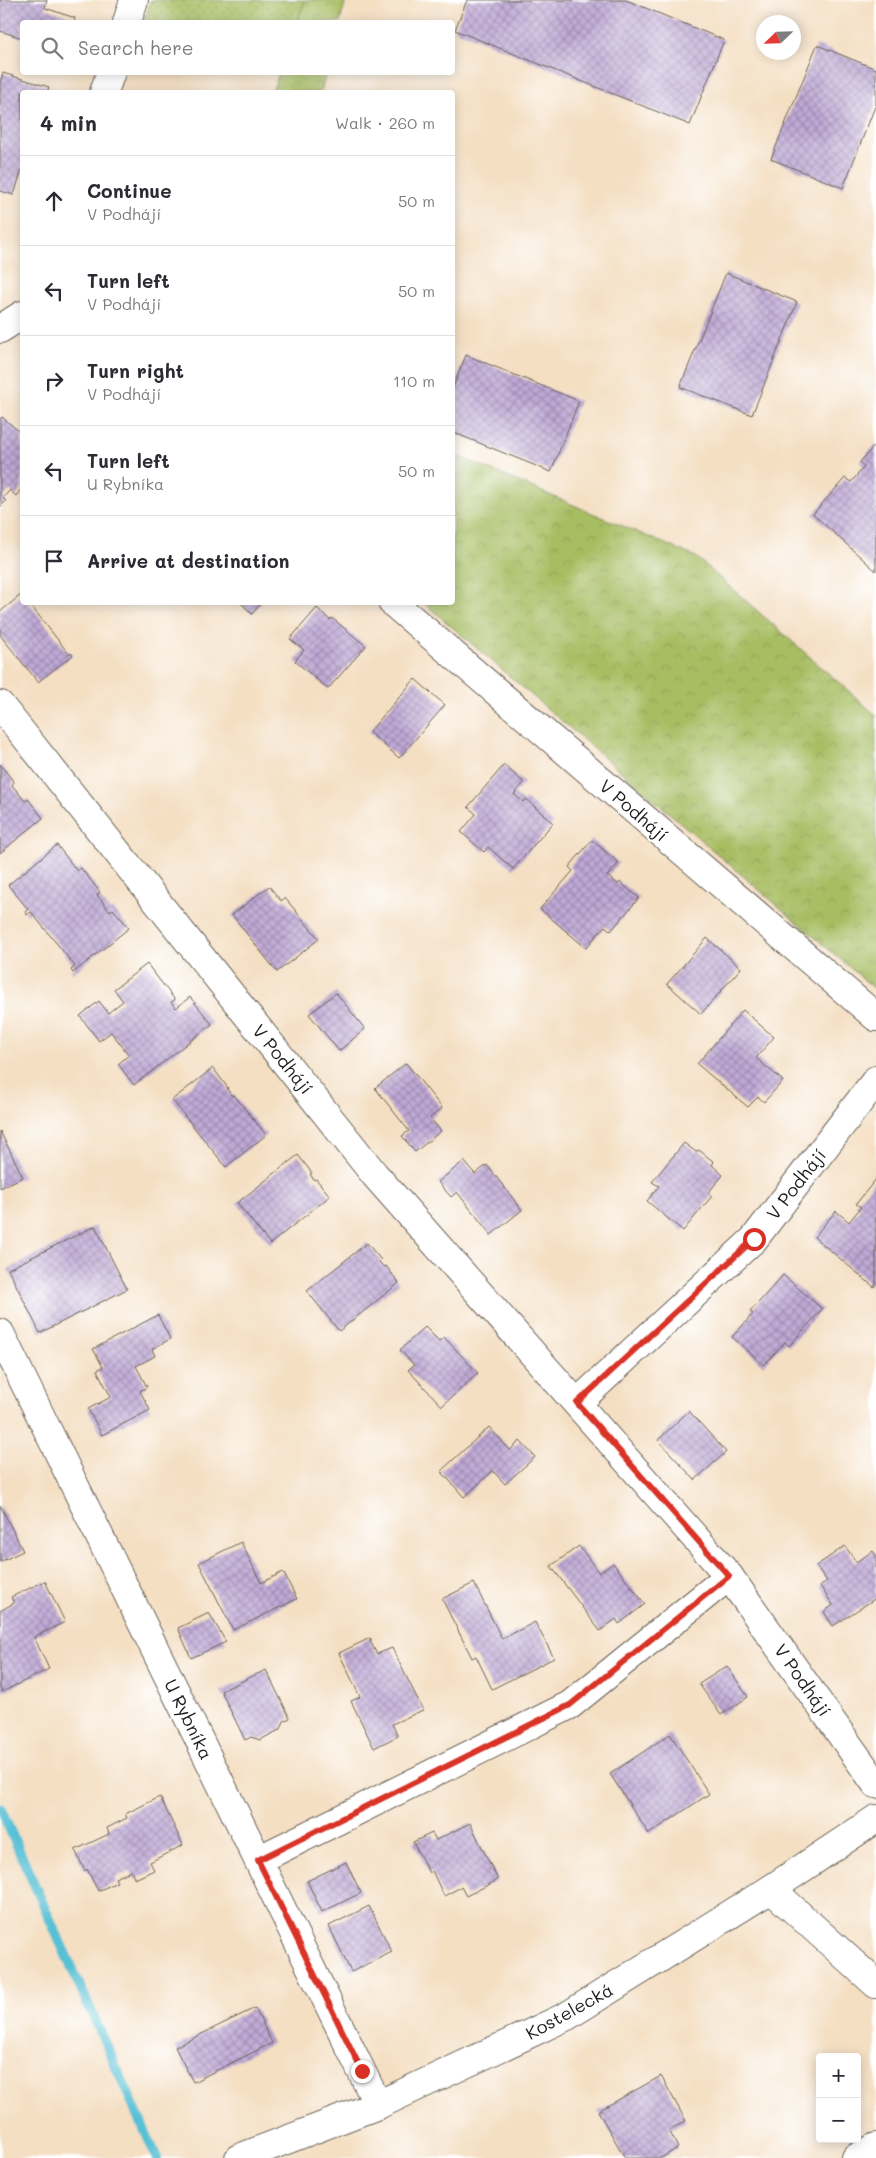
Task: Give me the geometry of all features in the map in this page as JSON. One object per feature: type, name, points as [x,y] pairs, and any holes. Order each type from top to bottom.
[{"type":"street","points":[[128,20],[134,0]]},
{"type":"street","points":[[105,90],[110,75]]},
{"type":"street","name":"V Podhájí","points":[[395,605],[876,1017]]},
{"type":"street","name":"V Podhájí","points":[[0,705],[375,1175],[729,1576],[876,1784]]},
{"type":"street","name":"V Podhájí","points":[[577,1403],[754,1239],[876,1080]]},
{"type":"street","name":"U Rybníka","points":[[0,1333],[378,2105]]},
{"type":"street","points":[[258,1860],[570,1705],[729,1576]]},
{"type":"street","name":"Kostelecká","points":[[239,2158],[378,2105],[567,2016],[771,1889],[876,1819]]},
{"type":"street","points":[[771,1889],[876,1984]]},
{"type":"street","points":[[856,2158],[876,2147]]},
{"type":"green space","points":[[151,0],[305,0],[298,20],[145,20]]},
{"type":"green space","points":[[305,0],[346,0],[341,20],[298,20]]},
{"type":"green space","points":[[278,75],[325,75],[322,90],[273,90]]},
{"type":"green space","points":[[455,455],[696,557],[876,715],[876,990],[426,605],[455,605]]},
{"type":"building","points":[[0,0],[47,0],[45,8],[75,18],[74,20],[20,20],[20,37],[0,31]]},
{"type":"building","points":[[467,0],[626,0],[724,40],[690,125],[455,30]]},
{"type":"building","points":[[817,45],[876,69],[876,104],[843,188],[771,159]]},
{"type":"building","points":[[3,73],[49,87],[48,90],[20,90],[20,176],[14,195],[0,191],[0,82]]},
{"type":"building","points":[[726,273],[797,302],[752,415],[680,387]]},
{"type":"building","points":[[466,355],[579,401],[551,472],[455,433],[455,382]]},
{"type":"building","points":[[2,417],[20,432],[20,491],[16,496],[10,490],[3,498],[6,501],[0,507],[0,419]]},
{"type":"building","points":[[876,444],[876,571],[813,514],[845,478],[851,482],[864,467],[860,462]]},
{"type":"building","points":[[20,596],[20,605],[30,605],[69,654],[73,655],[38,682],[0,635],[0,612]]},
{"type":"building","points":[[243,605],[260,605],[252,614]]},
{"type":"building","points":[[317,608],[330,620],[332,618],[366,646],[328,689],[295,661],[304,650],[290,639]]},
{"type":"building","points":[[415,679],[445,705],[399,758],[369,732]]},
{"type":"building","points":[[0,764],[14,782],[12,785],[25,801],[28,799],[43,818],[0,853]]},
{"type":"building","points":[[504,765],[524,783],[514,794],[523,802],[526,799],[553,823],[513,869],[488,847],[484,852],[461,832],[476,814],[468,807]]},
{"type":"building","points":[[592,840],[619,863],[607,876],[618,884],[620,882],[639,898],[611,931],[605,926],[586,948],[540,909],[573,871],[569,867]]},
{"type":"building","points":[[57,845],[77,871],[81,868],[100,892],[97,895],[110,911],[113,909],[129,928],[73,973],[71,970],[75,966],[31,912],[27,915],[25,912],[28,909],[8,885]]},
{"type":"building","points":[[269,886],[281,901],[285,898],[319,939],[277,972],[232,915]]},
{"type":"building","points":[[707,938],[741,968],[701,1014],[667,984]]},
{"type":"building","points":[[147,964],[175,1000],[171,1002],[176,1008],[190,997],[212,1024],[134,1085],[118,1064],[129,1055],[111,1032],[99,1041],[80,1016],[99,1001],[108,1013],[123,1001],[114,989]]},
{"type":"building","points":[[336,993],[365,1029],[339,1051],[309,1014]]},
{"type":"building","points":[[743,1010],[774,1037],[756,1058],[783,1081],[764,1102],[758,1097],[748,1107],[697,1064]]},
{"type":"building","points":[[406,1063],[442,1108],[430,1118],[441,1131],[415,1152],[402,1136],[409,1131],[375,1088]]},
{"type":"building","points":[[213,1068],[232,1096],[234,1095],[266,1135],[226,1167],[172,1100]]},
{"type":"building","points":[[0,1131],[23,1177],[0,1188]]},
{"type":"building","points":[[684,1143],[696,1152],[699,1150],[714,1162],[712,1165],[723,1175],[708,1193],[712,1196],[683,1231],[647,1201],[659,1186],[652,1182]]},
{"type":"building","points":[[298,1155],[312,1173],[310,1174],[314,1180],[316,1179],[330,1196],[270,1244],[237,1203]]},
{"type":"building","points":[[464,1161],[475,1174],[487,1165],[522,1210],[491,1235],[457,1192],[451,1197],[438,1182]]},
{"type":"building","points":[[876,1179],[876,1284],[874,1287],[814,1237],[836,1211],[849,1222],[861,1207],[856,1204]]},
{"type":"building","points":[[95,1226],[127,1289],[40,1333],[8,1269]]},
{"type":"building","points":[[367,1243],[381,1260],[379,1262],[384,1267],[386,1266],[399,1283],[339,1331],[307,1291]]},
{"type":"building","points":[[783,1275],[822,1309],[789,1346],[785,1342],[764,1365],[732,1337],[753,1314],[750,1312]]},
{"type":"building","points":[[158,1315],[170,1339],[152,1349],[155,1356],[136,1366],[147,1387],[140,1391],[150,1410],[102,1435],[88,1409],[111,1397],[97,1370],[103,1367],[93,1349]]},
{"type":"building","points":[[425,1327],[439,1341],[444,1337],[478,1373],[442,1406],[408,1370],[414,1365],[400,1350]]},
{"type":"building","points":[[689,1411],[726,1452],[695,1480],[658,1440]]},
{"type":"building","points":[[489,1427],[510,1450],[520,1441],[535,1457],[505,1484],[493,1471],[464,1497],[441,1471]]},
{"type":"building","points":[[0,1505],[23,1551],[0,1562]]},
{"type":"building","points":[[241,1542],[261,1583],[283,1572],[297,1599],[233,1630],[199,1563]]},
{"type":"building","points":[[579,1546],[599,1573],[613,1563],[645,1604],[619,1624],[616,1619],[600,1631],[551,1566]]},
{"type":"building","points":[[845,1546],[856,1562],[873,1551],[876,1555],[876,1598],[833,1626],[824,1612],[833,1605],[820,1586],[827,1581],[816,1566]]},
{"type":"building","points":[[45,1581],[65,1622],[34,1637],[49,1669],[2,1692],[0,1688],[0,1611],[14,1603],[11,1597]]},
{"type":"building","points":[[474,1583],[502,1639],[535,1622],[554,1658],[492,1689],[476,1656],[472,1658],[442,1599]]},
{"type":"building","points":[[209,1613],[226,1642],[191,1658],[178,1628]]},
{"type":"building","points":[[370,1638],[377,1654],[392,1648],[423,1710],[392,1724],[398,1736],[374,1748],[351,1701],[360,1697],[339,1653]]},
{"type":"building","points":[[727,1666],[748,1697],[721,1715],[699,1684]]},
{"type":"building","points":[[266,1670],[290,1718],[284,1721],[281,1729],[260,1740],[251,1737],[245,1740],[221,1691]]},
{"type":"building","points":[[670,1734],[709,1794],[649,1834],[610,1774]]},
{"type":"building","points":[[160,1797],[183,1845],[150,1862],[154,1870],[135,1879],[131,1871],[115,1878],[117,1882],[98,1891],[87,1869],[85,1871],[75,1850],[109,1834],[107,1828],[127,1818],[125,1814]]},
{"type":"building","points":[[470,1823],[498,1880],[466,1896],[461,1887],[444,1896],[432,1871],[429,1873],[413,1842],[432,1833],[436,1840]]},
{"type":"building","points":[[346,1862],[361,1893],[322,1912],[307,1881]]},
{"type":"building","points":[[369,1906],[392,1952],[351,1972],[329,1926]]},
{"type":"building","points":[[255,2008],[272,2043],[193,2082],[175,2047]]},
{"type":"building","points":[[661,2076],[686,2121],[669,2130],[678,2148],[661,2158],[625,2158],[598,2111]]},
{"type":"waterway","points":[[0,1808],[157,2158]]},
{"type":"route","points":[[362,2071],[258,1860],[570,1705],[729,1576],[577,1403],[754,1239]]}]
